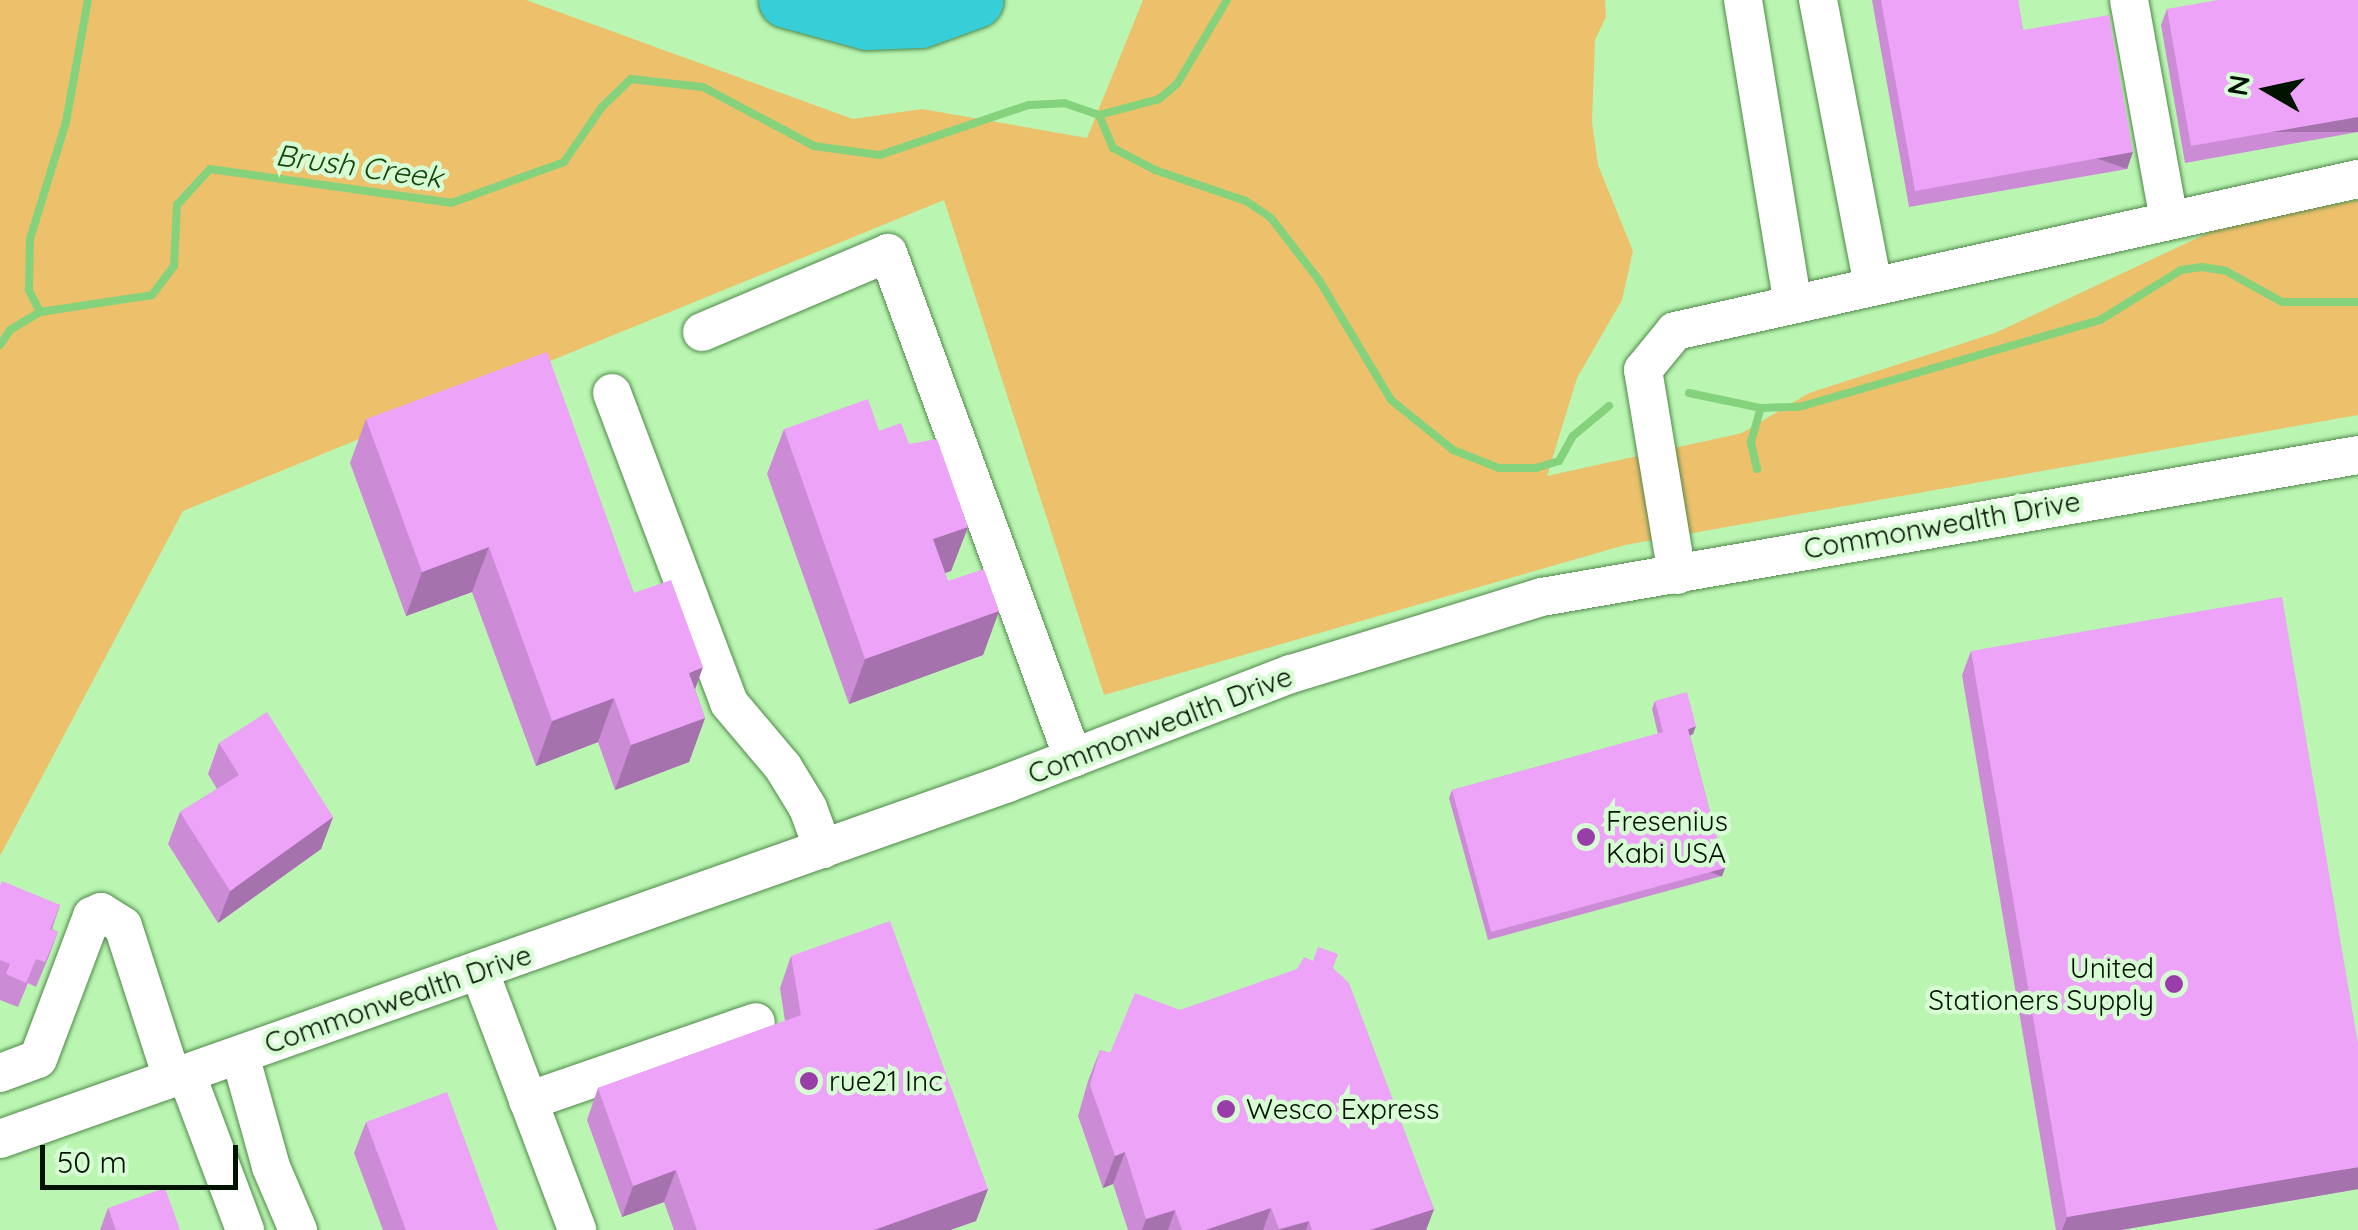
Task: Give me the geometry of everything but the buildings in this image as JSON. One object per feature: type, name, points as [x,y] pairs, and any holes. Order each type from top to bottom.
[{"type":"highway","points":[[786,0],[868,22],[920,20],[976,0]]},
{"type":"highway","points":[[858,0],[896,0]]},
{"type":"street","points":[[1743,0],[1793,304]]},
{"type":"street","points":[[1818,0],[1873,286]]},
{"type":"street","points":[[2129,0],[2169,220]]},
{"type":"street","points":[[1677,575],[1643,370],[1675,331],[2358,179]]},
{"type":"street","points":[[702,332],[888,253],[1073,758]]},
{"type":"street","points":[[612,393],[729,704],[783,768],[823,849]]},
{"type":"street","name":"Commonwealth Drive","points":[[0,1138],[823,849],[1291,674],[1542,597],[2358,455]]},
{"type":"street","points":[[0,1072],[38,1059],[92,916],[101,912],[124,926],[179,1076],[246,1230]]},
{"type":"street","points":[[479,970],[577,1230]]},
{"type":"street","points":[[528,1101],[756,1022]]},
{"type":"street","points":[[240,1054],[271,1167],[298,1230]]},
{"type":"shaded area","points":[[0,0],[526,0],[853,119],[922,109],[1087,138],[1143,0],[1605,0],[1606,17],[1595,40],[1592,122],[1598,165],[1633,251],[1622,300],[1577,378],[1547,476],[1742,433],[1809,393],[1995,333],[2225,225],[2358,200],[2358,415],[1625,545],[1104,695],[944,200],[183,511],[0,856]]},
{"type":"waterway","points":[[40,312],[29,290],[30,239],[66,122],[88,0]]},
{"type":"waterway","name":"Brush Creek","points":[[0,345],[10,330],[40,312],[152,295],[174,266],[177,205],[210,169],[451,203],[564,162],[602,107],[631,79],[703,87],[814,146],[880,155],[1029,105],[1064,103],[1099,115],[1159,99],[1177,84],[1227,0]]},
{"type":"waterway","points":[[1099,115],[1113,148],[1155,170],[1246,201],[1271,218],[1319,280],[1391,400],[1453,450],[1499,468],[1536,468],[1559,461],[1573,436],[1609,406]]},
{"type":"waterway","points":[[1689,393],[1761,408],[1799,407],[2100,320],[2181,270],[2202,267],[2226,271],[2282,302],[2358,302]]},
{"type":"waterway","points":[[1757,469],[1751,442],[1761,408]]},
{"type":"place","name":"Fresenius Kabi USA","points":[[1586,837]]},
{"type":"place","name":"United Stationers Supply","points":[[2174,984]]},
{"type":"place","name":"rue21 Inc","points":[[809,1081]]},
{"type":"place","name":"Wesco Express","points":[[1226,1109]]}]
